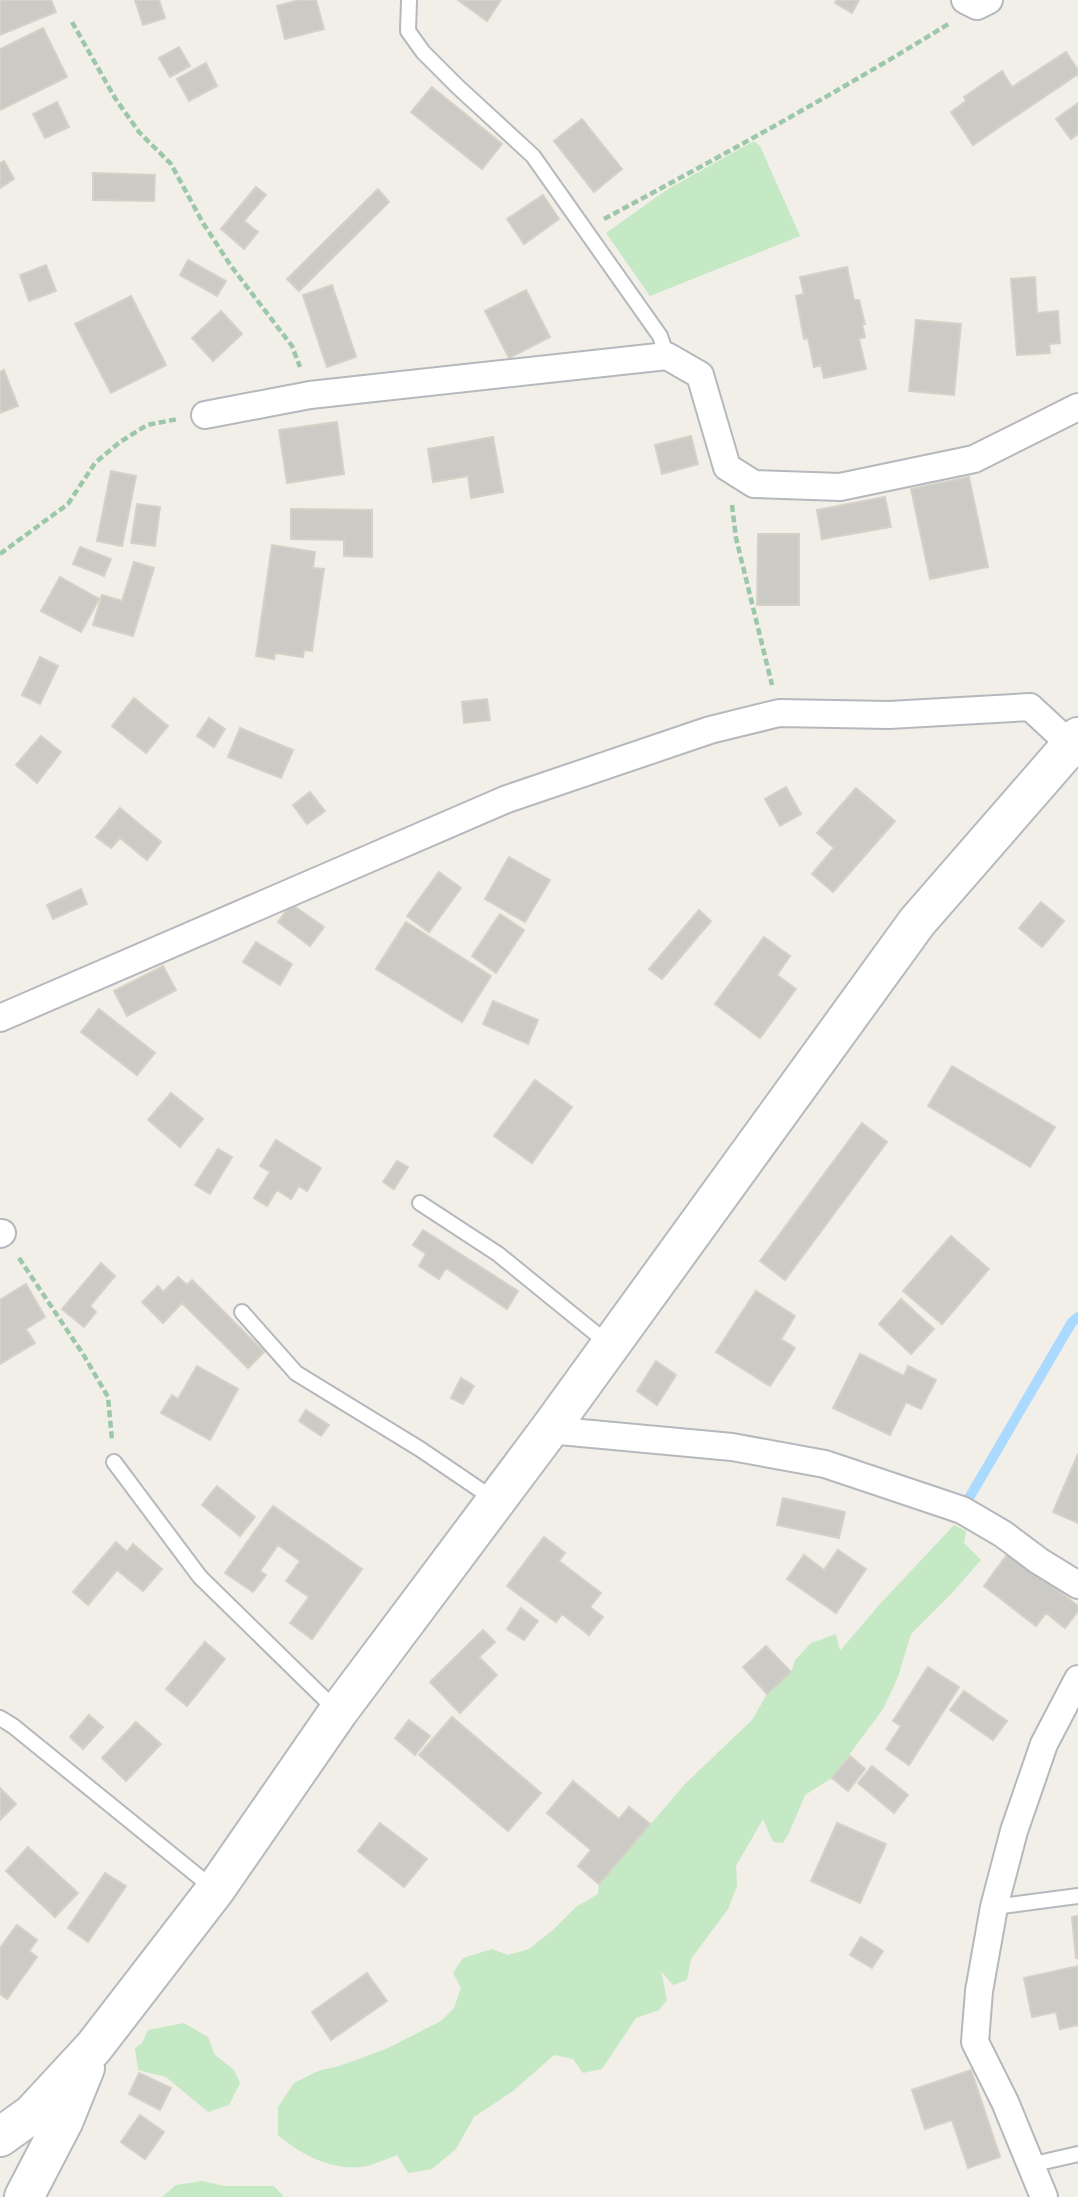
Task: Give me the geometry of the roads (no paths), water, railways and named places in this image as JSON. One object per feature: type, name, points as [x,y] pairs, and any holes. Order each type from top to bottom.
[{"type":"main road","points":[[0,2137],[32,2114],[94,2047],[215,1890],[338,1712],[549,1430],[917,922],[1074,741]]},
{"type":"main road","points":[[24,2197],[64,2120],[94,2047]]},
{"type":"street","points":[[205,415],[310,394],[667,356],[700,375],[727,467],[754,484],[840,487],[974,459],[1078,407]]},
{"type":"street","points":[[0,1018],[507,799],[710,730],[779,713],[889,715],[1030,707],[1074,741]]},
{"type":"street","points":[[549,1430],[732,1447],[824,1464],[962,1510],[1003,1534],[1078,1585]]},
{"type":"street","points":[[1044,2197],[1005,2102],[975,2042],[979,1991],[994,1907],[1014,1831],[1044,1744],[1078,1679]]},
{"type":"lane","points":[[409,0],[408,31],[415,41],[458,87],[533,156],[660,336],[667,356]]},
{"type":"lane","points":[[420,1203],[498,1254],[611,1345]]},
{"type":"lane","points":[[242,1312],[296,1373],[420,1449],[496,1500]]},
{"type":"lane","points":[[114,1462],[200,1577],[338,1712]]},
{"type":"lane","points":[[0,1718],[215,1890]]},
{"type":"lane","points":[[994,1907],[1078,1896]]},
{"type":"lane","points":[[1030,2165],[1078,2154]]},
{"type":"waterway","points":[[962,1510],[1072,1322],[1078,1317]]}]
